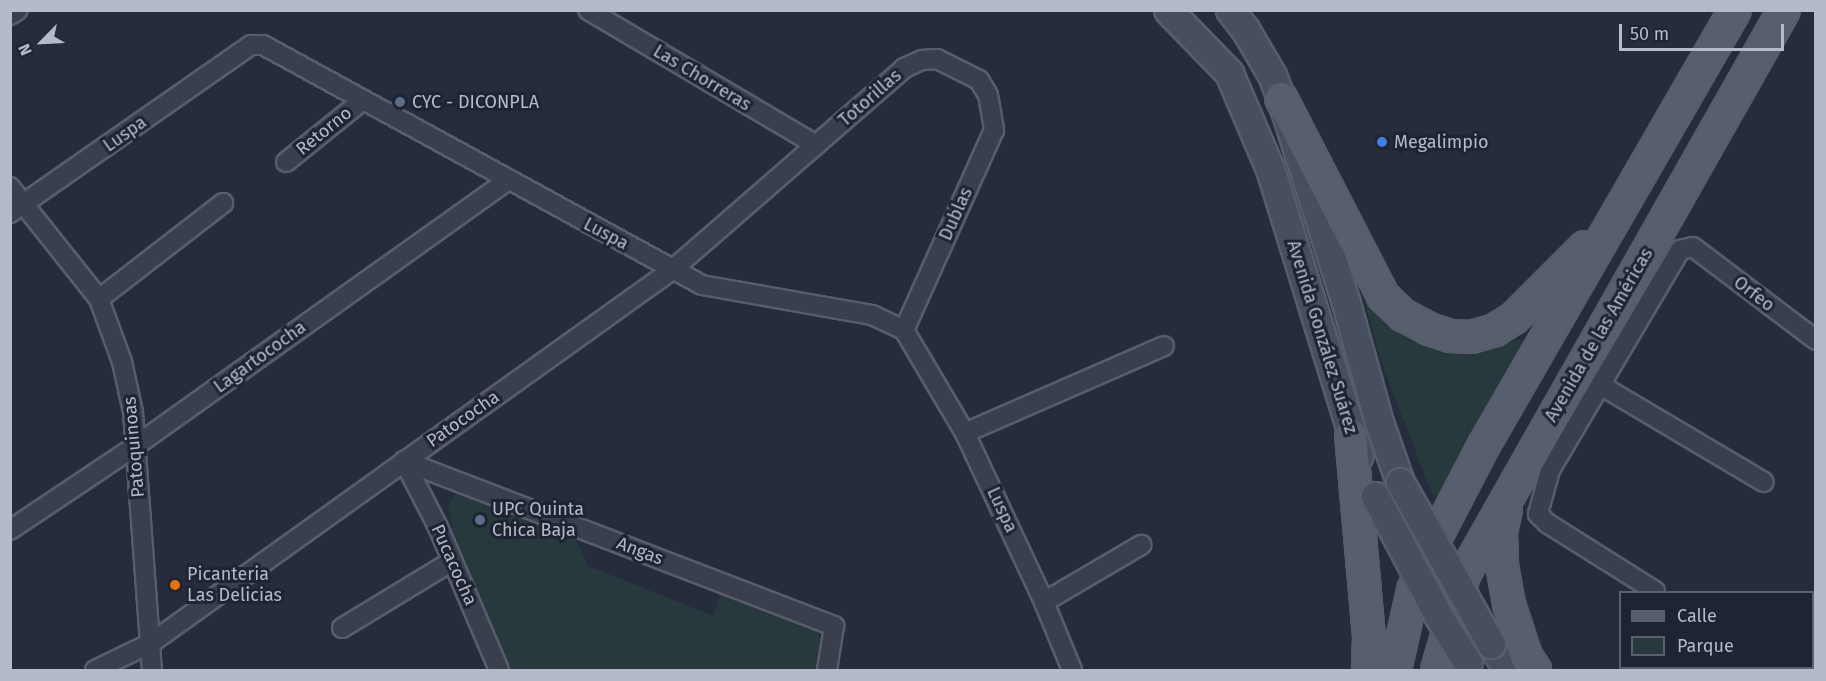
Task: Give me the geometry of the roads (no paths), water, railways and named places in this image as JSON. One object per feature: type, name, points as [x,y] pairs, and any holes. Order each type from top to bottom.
[{"type":"main road","name":"Avenida González Suárez","points":[[1168,10],[1229,73],[1270,169],[1320,324],[1351,435],[1375,496],[1439,617],[1470,667]]},
{"type":"main road","name":"Avenida González Suárez","points":[[1230,10],[1249,36],[1272,75],[1281,98],[1400,482],[1508,670]]},
{"type":"main road","points":[[1395,670],[1413,590],[1433,543],[1485,445],[1613,219],[1735,10]]},
{"type":"main road","name":"Avenida de las Américas","points":[[1437,670],[1464,575],[1784,10]]},
{"type":"main road","points":[[1281,98],[1383,296],[1403,315],[1429,329],[1450,336],[1471,337],[1495,330],[1514,318],[1613,219]]},
{"type":"main road","points":[[1351,435],[1370,637],[1368,670]]},
{"type":"main road","points":[[1510,491],[1502,532],[1502,565],[1509,604],[1526,656],[1534,670]]},
{"type":"street","points":[[10,15],[18,10]]},
{"type":"street","name":"Las Chorreras","points":[[588,10],[816,145]]},
{"type":"street","name":"Luspa","points":[[17,210],[251,45],[263,45],[507,181],[702,285],[872,315],[904,330],[966,434],[1044,602],[1072,670]]},
{"type":"street","name":"Totorillas","points":[[816,145],[904,68],[922,60],[937,59],[979,80],[988,95]]},
{"type":"street","name":"Dublas","points":[[904,330],[994,130],[988,95]]},
{"type":"street","name":"Retorno","points":[[286,162],[363,100]]},
{"type":"street","name":"Patococha","points":[[95,670],[151,643],[672,270],[816,145]]},
{"type":"street","name":"Lagartococha","points":[[10,530],[134,447],[507,181]]},
{"type":"street","name":"Patoquinoas","points":[[10,187],[17,210],[99,299],[122,362],[133,411],[152,670]]},
{"type":"street","points":[[99,299],[223,203]]},
{"type":"street","name":"Orfeo","points":[[1602,386],[1680,250],[1693,248],[1815,340]]},
{"type":"street","points":[[966,434],[1164,346]]},
{"type":"street","points":[[1655,591],[1546,523],[1538,514],[1550,470],[1602,386],[1764,482]]},
{"type":"street","name":"Pucacocha","points":[[404,460],[452,561],[499,670]]},
{"type":"street","name":"Angas","points":[[404,460],[834,626],[827,670]]},
{"type":"street","points":[[1044,602],[1141,545]]},
{"type":"street","points":[[342,628],[452,561]]},
{"type":"place","name":"CYC - DICONPLA","points":[[400,102]]},
{"type":"place","name":"Megalimpio","points":[[1382,142]]},
{"type":"place","name":"UPC Quinta Chica Baja","points":[[480,520]]},
{"type":"place","name":"Picanteria Las Delicias","points":[[175,585]]}]
